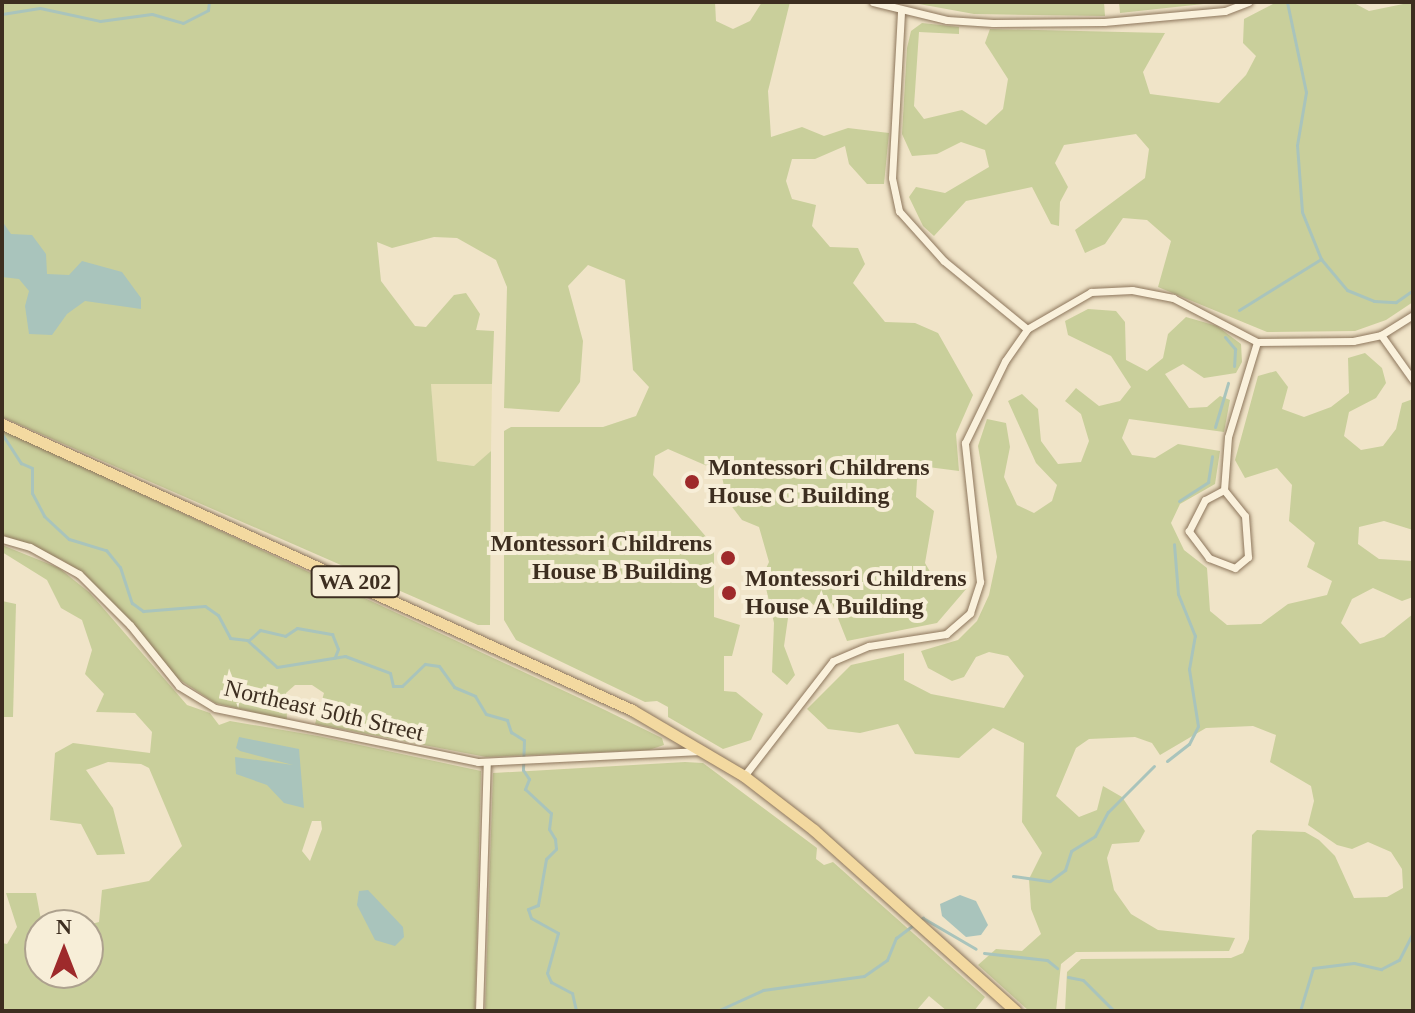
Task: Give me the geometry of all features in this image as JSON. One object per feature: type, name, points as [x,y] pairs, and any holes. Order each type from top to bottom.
[{"type":"main road","name":"WA 202","points":[[3,424],[566,677],[701,751],[744,776],[915,918],[1016,1011]]},
{"type":"street","points":[[873,2],[901,12],[978,23],[1104,22],[1225,11],[1248,2]]},
{"type":"street","points":[[901,12],[892,178],[899,211],[944,261],[1027,329]]},
{"type":"street","points":[[744,776],[833,661],[869,646],[946,634],[970,613],[980,582],[980,559],[965,443],[1000,369],[1027,329],[1091,292],[1132,290],[1173,298],[1257,342],[1353,341],[1381,335],[1413,315]]},
{"type":"street","points":[[1381,335],[1413,380]]},
{"type":"street","points":[[1224,490],[1205,500],[1189,531],[1209,558],[1235,568],[1248,557],[1245,516],[1224,490],[1228,437],[1257,342]]},
{"type":"street","name":"Northeast 50th Street","points":[[2,539],[30,547],[79,574],[130,625],[179,686],[207,704],[419,753],[487,763],[701,751]]},
{"type":"street","points":[[479,1011],[487,763]]},
{"type":"shaded area","points":[[431,384],[492,384],[491,451],[475,466],[436,461]]},
{"type":"green space","points":[[2,2],[715,2],[716,21],[733,29],[750,21],[762,2],[790,2],[768,91],[771,137],[802,127],[824,136],[848,128],[889,133],[884,184],[867,184],[849,164],[845,146],[815,159],[792,159],[786,181],[792,199],[816,205],[812,226],[830,247],[858,248],[865,264],[853,283],[885,322],[915,323],[938,333],[973,395],[956,434],[959,471],[928,467],[917,480],[916,497],[934,511],[925,563],[936,582],[967,588],[937,623],[847,641],[832,603],[818,608],[803,597],[790,604],[784,646],[795,675],[787,685],[772,672],[774,623],[763,575],[769,562],[759,527],[742,520],[727,500],[721,472],[668,449],[655,456],[653,475],[714,546],[714,617],[740,625],[732,656],[724,656],[724,691],[736,692],[763,714],[751,740],[723,749],[668,717],[668,707],[657,701],[645,702],[516,640],[504,620],[504,431],[511,427],[603,427],[636,416],[649,387],[633,370],[625,280],[588,265],[568,286],[583,341],[580,382],[559,412],[504,408],[507,287],[496,260],[457,238],[434,237],[392,248],[377,242],[381,281],[415,326],[426,327],[454,295],[466,293],[480,314],[476,330],[494,331],[492,384],[431,384],[437,461],[474,466],[491,451],[490,625],[478,625],[2,417]]},
{"type":"green space","points":[[908,2],[1104,2],[1105,16],[974,14]]},
{"type":"green space","points":[[1119,2],[1222,2],[1120,13]]},
{"type":"green space","points":[[1277,2],[1352,2],[1369,11],[1413,2],[1413,302],[1386,320],[1355,331],[1267,332],[1158,287],[1171,241],[1147,220],[1123,218],[1105,244],[1085,253],[1075,230],[1145,178],[1149,149],[1136,134],[1064,145],[1055,163],[1068,187],[1060,202],[1059,226],[1051,224],[1032,187],[966,201],[934,236],[923,226],[909,197],[916,187],[945,193],[989,167],[985,150],[961,142],[937,154],[912,156],[902,134],[907,48],[911,31],[922,23],[959,27],[959,34],[919,32],[914,106],[924,119],[962,110],[986,125],[1003,109],[1008,79],[985,43],[990,29],[1165,33],[1143,72],[1150,94],[1219,103],[1246,75],[1256,56],[1243,43],[1244,19]]},
{"type":"green space","points":[[1088,309],[1116,311],[1125,322],[1126,360],[1147,371],[1163,358],[1168,334],[1186,317],[1217,326],[1241,344],[1242,362],[1236,373],[1204,378],[1183,364],[1165,374],[1189,408],[1207,407],[1220,396],[1230,400],[1224,432],[1129,419],[1122,438],[1132,455],[1155,458],[1178,444],[1220,451],[1215,484],[1180,504],[1171,523],[1184,550],[1207,568],[1210,611],[1227,625],[1261,624],[1288,604],[1327,595],[1332,581],[1307,567],[1315,543],[1289,521],[1292,485],[1277,468],[1245,478],[1235,460],[1258,376],[1276,371],[1288,387],[1282,409],[1304,417],[1331,407],[1349,393],[1348,358],[1365,353],[1382,368],[1386,383],[1376,398],[1349,412],[1344,436],[1361,450],[1383,446],[1396,429],[1402,403],[1413,399],[1413,530],[1384,521],[1359,527],[1358,544],[1379,559],[1413,561],[1413,597],[1402,601],[1373,588],[1352,599],[1341,623],[1360,644],[1384,637],[1413,614],[1413,1011],[1065,1011],[1067,972],[1081,959],[1231,958],[1243,953],[1249,939],[1252,835],[1257,830],[1305,832],[1319,840],[1335,856],[1354,898],[1387,897],[1403,888],[1402,869],[1391,852],[1368,842],[1352,849],[1337,845],[1308,825],[1314,801],[1311,786],[1270,762],[1276,735],[1253,726],[1206,728],[1160,755],[1152,743],[1135,737],[1089,739],[1076,748],[1056,796],[1079,817],[1097,810],[1103,786],[1122,797],[1145,831],[1139,842],[1112,844],[1107,858],[1114,890],[1131,914],[1158,930],[1235,938],[1229,951],[1076,952],[1061,964],[1056,1011],[1029,1011],[978,965],[996,949],[1022,951],[1041,934],[1031,909],[1029,879],[1042,853],[1022,822],[1024,743],[993,728],[959,758],[915,754],[898,724],[860,733],[828,729],[807,709],[851,665],[904,653],[904,680],[931,694],[1004,708],[1024,676],[1008,656],[989,652],[976,657],[964,677],[952,681],[928,668],[921,651],[958,640],[977,621],[989,595],[997,557],[978,446],[987,419],[1006,423],[1010,447],[1004,477],[1017,505],[1034,513],[1052,501],[1057,485],[1036,463],[1008,401],[1022,394],[1038,409],[1041,441],[1058,464],[1081,462],[1089,441],[1081,414],[1065,401],[1076,388],[1099,406],[1120,401],[1131,387],[1111,356],[1068,335],[1065,321]]},
{"type":"green space","points":[[2,429],[603,709],[662,738],[664,745],[649,750],[486,757],[315,724],[324,693],[312,685],[295,685],[286,693],[287,720],[215,703],[177,678],[86,576],[62,560],[2,535]]},
{"type":"green space","points":[[2,545],[59,568],[90,593],[187,705],[210,713],[219,725],[230,721],[318,736],[481,771],[475,1011],[2,1011],[2,943],[7,944],[17,927],[6,893],[36,893],[39,909],[24,909],[24,989],[104,989],[102,890],[149,881],[182,846],[149,768],[141,764],[108,762],[86,770],[113,808],[125,854],[97,855],[81,824],[50,820],[55,753],[73,743],[150,753],[152,732],[135,713],[96,712],[104,694],[85,674],[92,650],[82,620],[61,608],[47,580],[2,552]],"holes":[[[312,821],[321,821],[322,829],[310,861],[302,851]]]},
{"type":"green space","points":[[2,601],[16,604],[13,717],[2,717]]},
{"type":"green space","points":[[703,763],[817,848],[816,859],[824,865],[833,862],[985,997],[974,1011],[947,1011],[929,996],[916,1011],[485,1011],[493,773]]},
{"type":"water","points":[[2,221],[11,234],[32,235],[46,254],[47,274],[69,275],[82,261],[122,272],[141,298],[141,309],[85,301],[67,314],[52,335],[29,334],[25,306],[29,291],[19,279],[2,277]]},
{"type":"water","points":[[239,737],[299,749],[304,808],[284,803],[267,785],[236,774],[235,757],[293,765],[240,751],[236,748]]},
{"type":"water","points":[[368,890],[403,927],[404,937],[395,946],[375,940],[357,905],[359,891]]},
{"type":"water","points":[[960,895],[976,901],[988,925],[981,935],[966,937],[942,916],[940,904]]},
{"type":"waterway","points":[[2,14],[40,8],[100,21],[152,14],[183,23],[208,10],[209,2]]},
{"type":"waterway","points":[[1287,2],[1306,92],[1297,145],[1302,212],[1321,259],[1347,290],[1374,301],[1396,302],[1413,290]]},
{"type":"waterway","points":[[1239,310],[1321,259]]},
{"type":"waterway","points":[[1225,337],[1235,349],[1234,366]]},
{"type":"waterway","points":[[1215,427],[1228,383]]},
{"type":"waterway","points":[[2,434],[21,463],[32,468],[32,493],[44,516],[69,539],[106,550],[120,567],[132,603],[143,611],[205,606],[218,615],[230,638],[247,640],[277,667],[345,656],[390,673],[393,686],[402,686],[425,664],[439,666],[454,687],[475,696],[486,714],[507,720],[511,732],[524,740],[523,770],[529,779],[525,789],[551,813],[549,829],[555,839],[556,849],[546,859],[538,905],[528,909],[531,918],[558,933],[547,973],[551,982],[572,993],[576,1011]]},
{"type":"waterway","points":[[1179,501],[1208,482],[1212,456]]},
{"type":"waterway","points":[[1167,761],[1189,744],[1198,726],[1189,669],[1195,636],[1178,594],[1174,544]]},
{"type":"waterway","points":[[249,640],[260,630],[285,636],[297,628],[332,634],[338,649],[335,657]]},
{"type":"waterway","points":[[1013,876],[1050,881],[1065,870],[1071,851],[1095,836],[1108,812],[1154,766]]},
{"type":"waterway","points":[[717,1011],[763,990],[864,976],[887,960],[896,938],[923,918],[976,949]]},
{"type":"waterway","points":[[1300,1011],[1313,968],[1354,963],[1381,969],[1399,960],[1413,933]]},
{"type":"waterway","points":[[984,953],[1047,960],[1057,968]]},
{"type":"waterway","points":[[1068,977],[1083,980],[1114,1011]]},
{"type":"waterway","points":[[1126,1011],[1166,1011]]},
{"type":"place","name":"Montessori Childrens House C Building","points":[[692,482]]},
{"type":"place","name":"Montessori Childrens House B Building","points":[[728,558]]},
{"type":"place","name":"Montessori Childrens House A Building","points":[[729,593]]}]
